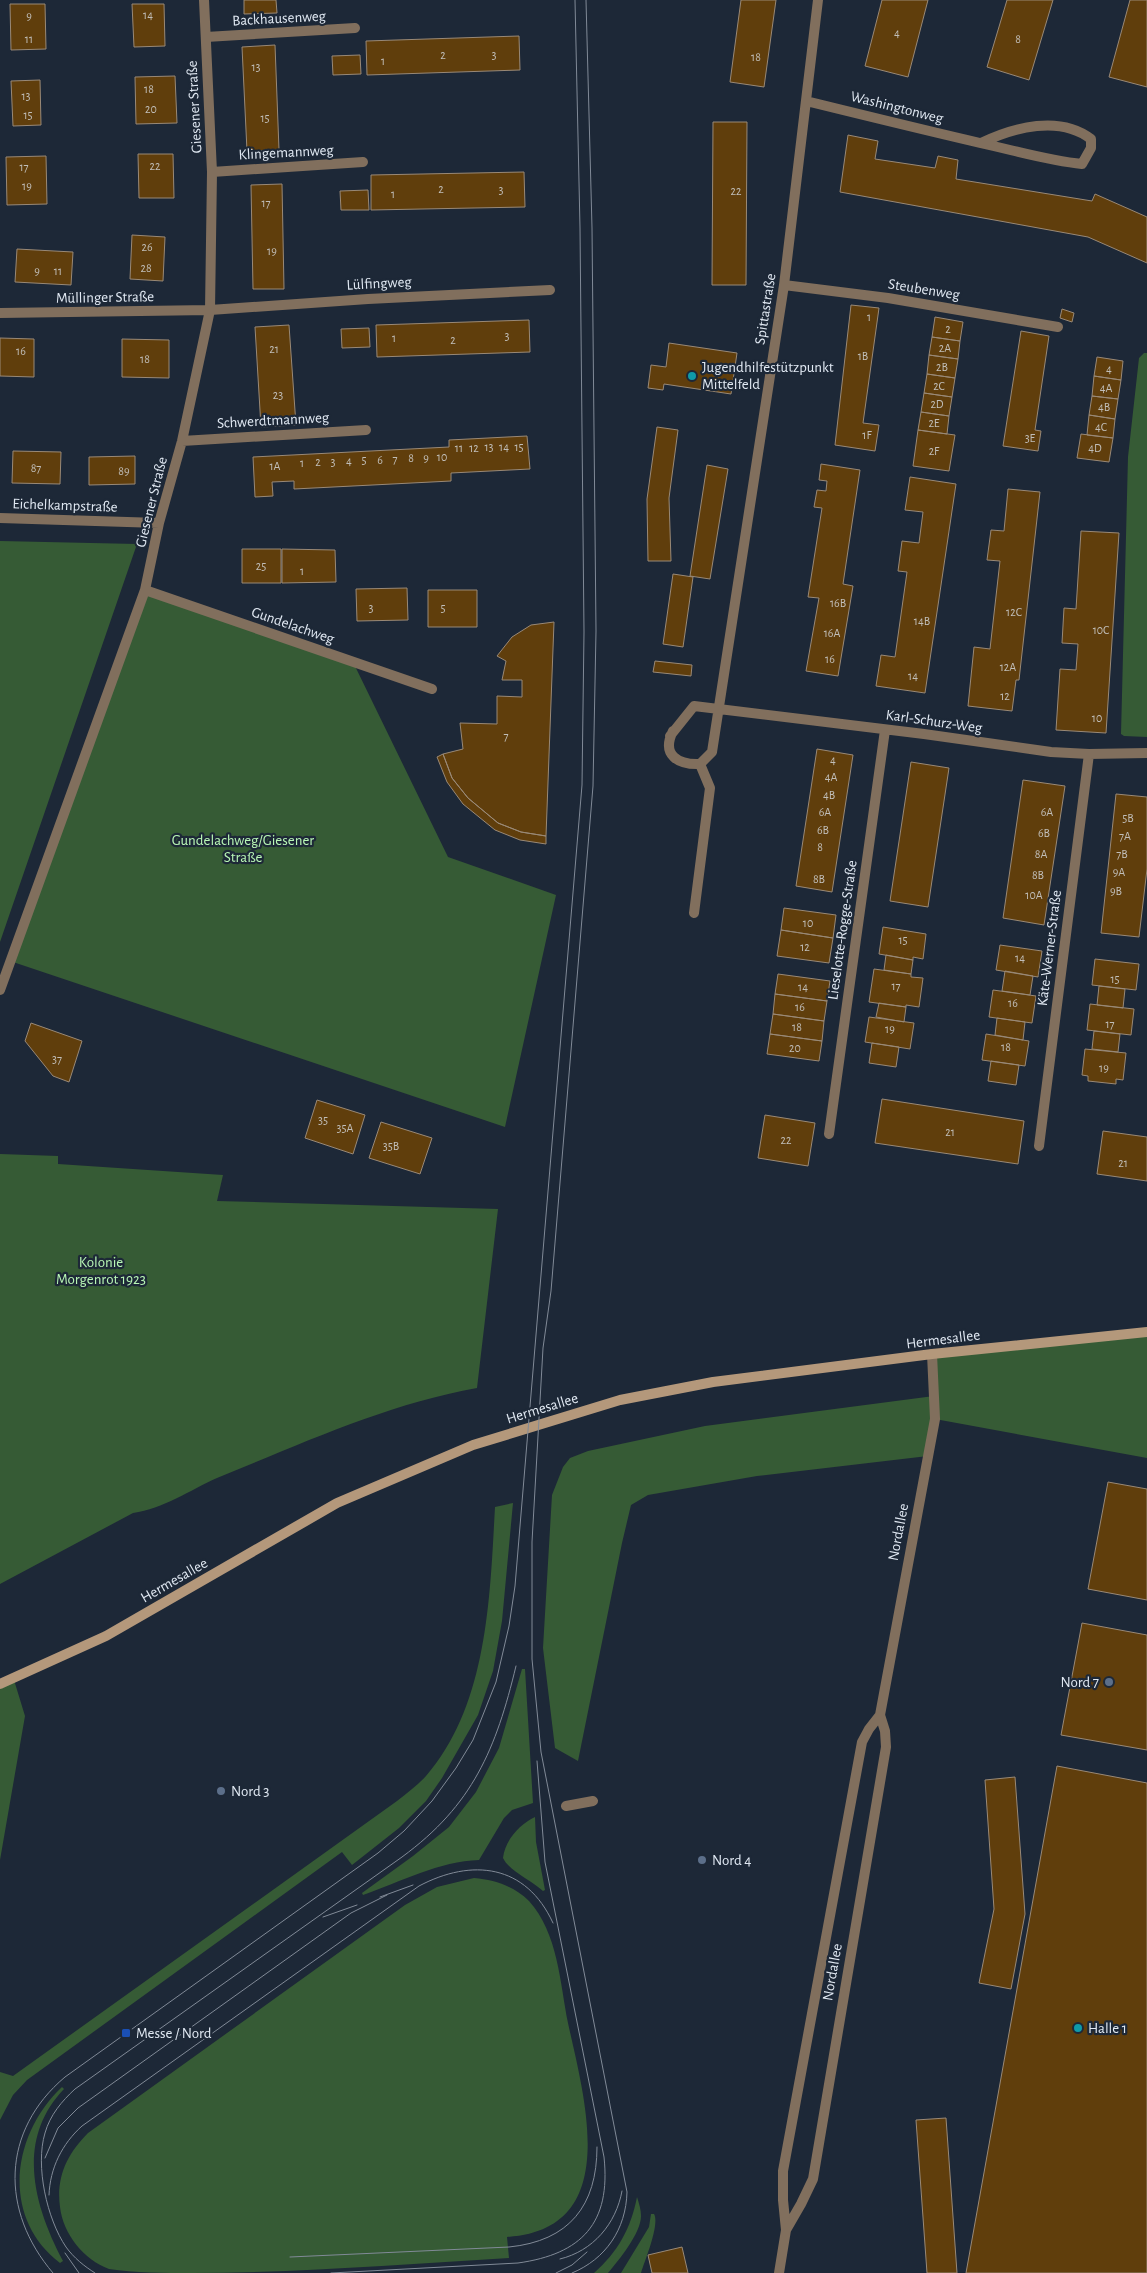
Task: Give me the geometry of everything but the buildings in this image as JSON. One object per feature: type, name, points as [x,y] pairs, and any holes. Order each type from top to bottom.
[{"type":"main road","name":"Hermesallee","points":[[0,1684],[106,1636],[337,1503],[472,1445],[620,1400],[713,1382],[932,1354],[1147,1332]]},
{"type":"street","name":"Giesener Straße","points":[[0,990],[145,590],[182,440],[210,310],[212,172],[204,0]]},
{"type":"street","name":"Spittastraße","points":[[700,764],[712,752],[784,284],[818,0]]},
{"type":"street","name":"Backhausenweg","points":[[206,37],[355,28]]},
{"type":"street","name":"Washingtonweg","points":[[806,101],[981,143],[1067,163],[1082,164],[1091,148],[1092,139],[1083,132],[1070,127],[1030,127],[1004,132],[981,143]]},
{"type":"street","name":"Klingemannweg","points":[[212,172],[363,162]]},
{"type":"street","name":"Steubenweg","points":[[784,284],[888,298],[1058,327]]},
{"type":"street","name":"Lülfingweg","points":[[210,310],[368,298],[550,290]]},
{"type":"street","name":"Müllinger Straße","points":[[0,313],[210,310]]},
{"type":"street","name":"Schwerdtmannweg","points":[[182,440],[366,430]]},
{"type":"street","name":"Eichelkampstraße","points":[[0,518],[160,523]]},
{"type":"street","name":"Gundelachweg","points":[[145,590],[432,689]]},
{"type":"street","points":[[667,742],[673,731],[694,706],[718,709]]},
{"type":"street","name":"Karl-Schurz-Weg","points":[[718,709],[1034,750],[1090,754],[1147,753]]},
{"type":"street","name":"Lieselotte-Rogge-Straße","points":[[829,1134],[886,730]]},
{"type":"street","points":[[673,731],[668,742],[668,749],[675,758],[686,765],[700,764],[710,788],[694,913]]},
{"type":"street","name":"Käte-Werner-Straße","points":[[1039,1146],[1090,754]]},
{"type":"street","name":"Nordallee","points":[[779,2273],[786,2230],[783,2171],[862,1742],[880,1714],[935,1419],[932,1354]]},
{"type":"street","name":"Nordallee","points":[[786,2230],[813,2179],[886,1747],[885,1731],[880,1714]]},
{"type":"street","points":[[566,1806],[593,1801]]},
{"type":"green space","points":[[1144,353],[1147,353],[1147,737],[1124,736],[1121,734],[1128,457],[1139,358]]},
{"type":"green space","points":[[0,541],[137,544],[0,942]]},
{"type":"green space","name":"Gundelachweg/Giesener Straße","points":[[145,590],[353,662],[448,857],[556,895],[505,1127],[10,961]]},
{"type":"green space","name":"Kolonie Morgenrot 1923","points":[[0,1154],[58,1156],[58,1164],[223,1175],[217,1201],[498,1209],[477,1388],[410,1404],[345,1426],[280,1452],[217,1478],[155,1508],[133,1513],[0,1584]]},
{"type":"green space","points":[[1147,1332],[1147,1458],[935,1419],[928,1456],[757,1476],[648,1495],[631,1505],[578,1761],[555,1748],[543,1648],[552,1495],[563,1467],[570,1458],[588,1451],[705,1426],[934,1396],[932,1354]]},
{"type":"green space","points":[[513,1503],[502,1621],[493,1671],[478,1715],[442,1778],[426,1801],[399,1828],[352,1865],[342,1852],[27,2080],[13,2095],[0,2120],[0,2072],[13,2076],[397,1801],[426,1776],[447,1748],[462,1717],[474,1683],[487,1613],[495,1507]]},
{"type":"green space","points":[[522,1669],[525,1669],[533,1803],[512,1810],[504,1818],[479,1860],[464,1861],[435,1868],[363,1895],[362,1893],[449,1827],[476,1792],[499,1748]]},
{"type":"green space","points":[[14,1680],[25,1716],[0,1860],[0,1684]]},
{"type":"green space","points":[[535,1817],[536,1842],[545,1890],[543,1891],[510,1867],[503,1858],[504,1851],[514,1833]]},
{"type":"green space","points":[[474,1878],[504,1885],[517,1891],[529,1901],[539,1914],[552,1943],[560,1975],[587,2121],[587,2155],[582,2186],[568,2211],[544,2229],[507,2237],[509,2258],[311,2270],[172,2273],[109,2269],[83,2253],[65,2227],[59,2196],[62,2176],[69,2158],[88,2133],[405,1905],[437,1887]]},
{"type":"green space","points":[[62,2087],[64,2089],[49,2109],[39,2130],[35,2151],[34,2173],[44,2218],[63,2261],[60,2263],[41,2244],[28,2223],[21,2199],[20,2175],[24,2151],[32,2128],[45,2106]]},
{"type":"green space","points":[[637,2197],[641,2216],[633,2238],[608,2273],[594,2273],[617,2248],[631,2219]]},
{"type":"green space","points":[[651,2214],[654,2214],[655,2226],[641,2273],[621,2273],[649,2227]]},
{"type":"tram line","points":[[53,2273],[36,2249],[24,2224],[17,2198],[15,2172],[19,2146],[29,2122],[44,2098],[65,2077],[378,1853],[404,1831],[432,1801],[456,1768],[473,1740],[496,1682],[509,1626],[515,1586],[582,785],[584,632],[580,228],[575,0]]},
{"type":"tram line","points":[[572,2273],[595,2260],[612,2241],[623,2218],[627,2192],[541,1752],[532,1659],[532,1542],[543,1348],[551,1291],[593,786],[596,631],[592,228],[586,0]]},
{"type":"tram line","points":[[95,2273],[79,2262],[66,2247],[53,2222],[48,2207],[42,2176],[42,2146],[47,2126],[57,2109],[75,2089],[402,1857],[447,1817],[464,1796],[490,1749],[500,1724],[516,1666]]},
{"type":"tram line","points":[[331,2273],[518,2263],[540,2259],[559,2252],[575,2243],[588,2231],[597,2217],[603,2200],[605,2180],[604,2157],[545,1862],[537,1761]]},
{"type":"tram line","points":[[49,2195],[52,2175],[58,2157],[82,2126],[419,1886],[439,1877],[458,1872],[478,1870],[496,1872],[513,1878],[528,1888],[542,1903],[553,1923]]},
{"type":"tram line","points":[[380,1897],[413,1885]]},
{"type":"tram line","points":[[45,2158],[58,2128],[78,2108],[351,1913],[387,1895]]},
{"type":"tram line","points":[[323,1917],[357,1905]]},
{"type":"tram line","points":[[290,2257],[509,2247],[548,2237],[576,2217],[585,2203],[592,2187],[596,2168],[597,2147]]},
{"type":"tram line","points":[[560,2259],[583,2250],[593,2243],[608,2225],[619,2203],[622,2191]]},
{"type":"tram line","points":[[556,2273],[572,2265],[587,2252]]},
{"type":"tram line","points":[[65,2253],[79,2273]]},
{"type":"place","name":"Jugendhilfestützpunkt Mittelfeld","points":[[692,376]]},
{"type":"place","name":"Nord 7","points":[[1109,1682]]},
{"type":"place","name":"Nord 3","points":[[221,1791]]},
{"type":"place","name":"Nord 4","points":[[702,1860]]},
{"type":"place","name":"Halle 1","points":[[1078,2028]]},
{"type":"place","name":"Messe / Nord","points":[[126,2033]]}]
